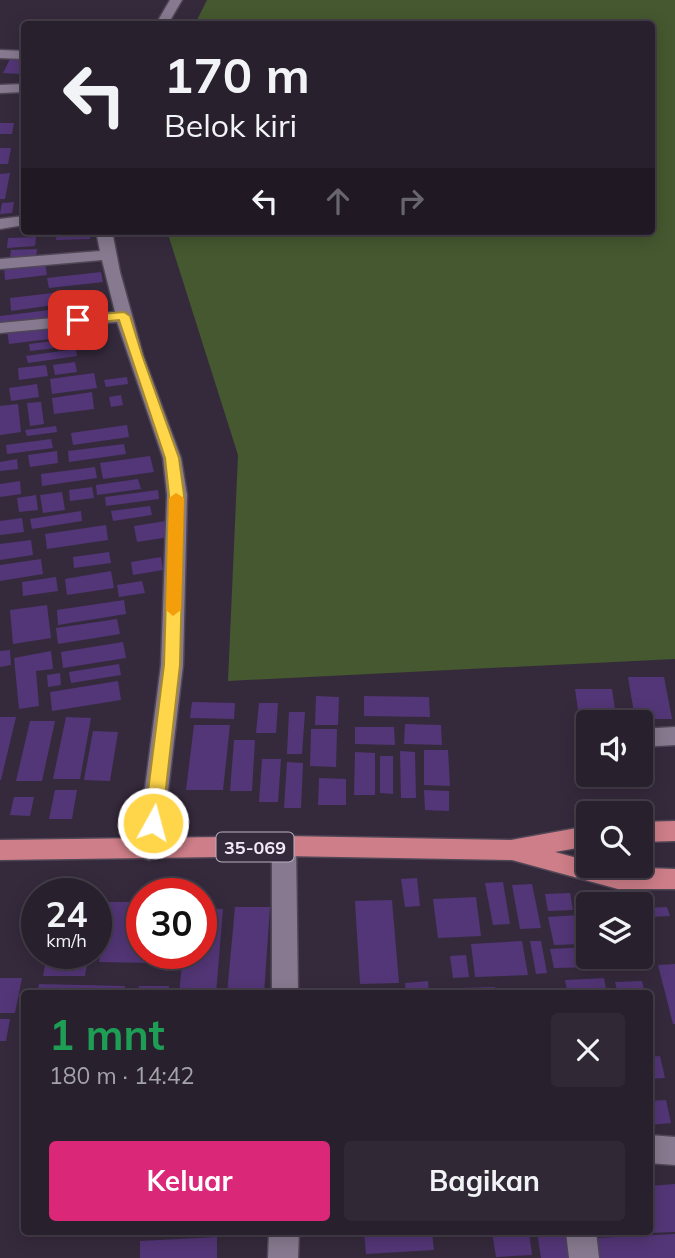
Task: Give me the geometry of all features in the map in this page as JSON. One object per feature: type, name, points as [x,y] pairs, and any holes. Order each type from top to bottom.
[{"type":"main road","points":[[653,832],[675,831]]},
{"type":"main road","name":"35-069","points":[[0,850],[284,846],[511,850],[576,838]]},
{"type":"main road","name":"35-069","points":[[511,850],[618,879],[675,879]]},
{"type":"street","points":[[164,21],[176,0]]},
{"type":"street","points":[[0,54],[21,54]]},
{"type":"street","points":[[0,89],[21,88]]},
{"type":"street","points":[[0,224],[21,221]]},
{"type":"street","points":[[105,235],[135,355],[172,458],[177,495],[172,665],[149,850]]},
{"type":"street","points":[[0,264],[109,255]]},
{"type":"street","points":[[0,328],[124,316]]},
{"type":"street","points":[[653,737],[675,736]]},
{"type":"street","points":[[284,846],[285,990]]},
{"type":"street","points":[[653,1149],[675,1151]]},
{"type":"street","points":[[284,1235],[283,1258],[291,1258]]},
{"type":"street","points":[[581,1235],[584,1258]]},
{"type":"green space","points":[[207,0],[675,0],[675,659],[228,681],[238,455],[168,235],[655,235],[655,21],[196,21]]},
{"type":"building","points":[[10,59],[21,59],[21,74],[3,73]]},
{"type":"building","points":[[0,123],[14,123],[12,134],[0,134]]},
{"type":"building","points":[[0,148],[11,148],[8,164],[0,164]]},
{"type":"building","points":[[10,173],[5,199],[0,199],[0,174]]},
{"type":"building","points":[[14,202],[12,213],[0,214],[2,203]]},
{"type":"building","points":[[57,235],[90,235],[90,239],[56,240]]},
{"type":"building","points":[[36,237],[35,246],[7,248],[8,238]]},
{"type":"building","points":[[37,249],[36,259],[10,259],[11,250]]},
{"type":"building","points":[[45,263],[47,275],[5,280],[4,267]]},
{"type":"building","points":[[101,272],[103,282],[49,288],[47,278]]},
{"type":"building","points":[[53,293],[54,305],[11,311],[10,298]]},
{"type":"building","points":[[100,307],[102,315],[82,317],[81,309]]},
{"type":"building","points":[[58,309],[60,320],[0,327],[0,316]]},
{"type":"building","points":[[63,323],[66,337],[9,344],[7,330]]},
{"type":"building","points":[[62,340],[64,347],[30,351],[29,344]]},
{"type":"building","points":[[76,349],[77,356],[28,363],[26,356]]},
{"type":"building","points":[[75,362],[77,372],[55,375],[53,365]]},
{"type":"building","points":[[46,365],[48,376],[19,380],[18,368]]},
{"type":"building","points":[[94,373],[97,388],[52,394],[50,379]]},
{"type":"building","points":[[127,377],[128,384],[106,387],[104,380]]},
{"type":"building","points":[[37,384],[39,397],[11,401],[9,388]]},
{"type":"building","points":[[92,392],[94,409],[54,414],[52,398]]},
{"type":"building","points":[[121,395],[123,405],[111,407],[109,397]]},
{"type":"building","points":[[41,402],[44,424],[30,426],[27,403]]},
{"type":"building","points":[[18,404],[21,432],[0,435],[0,406]]},
{"type":"building","points":[[127,425],[129,437],[73,445],[71,433]]},
{"type":"building","points":[[56,426],[57,432],[27,436],[25,430]]},
{"type":"building","points":[[51,439],[53,448],[7,454],[6,445]]},
{"type":"building","points":[[124,444],[126,454],[69,462],[68,451]]},
{"type":"building","points":[[57,451],[58,463],[30,467],[28,455]]},
{"type":"building","points":[[150,456],[154,472],[103,479],[100,463]]},
{"type":"building","points":[[17,459],[18,469],[0,471],[0,462]]},
{"type":"building","points":[[95,467],[97,478],[42,486],[41,474]]},
{"type":"building","points":[[138,479],[141,489],[97,495],[96,485]]},
{"type":"building","points":[[20,481],[21,494],[0,497],[0,484]]},
{"type":"building","points":[[92,487],[94,498],[70,501],[69,490]]},
{"type":"building","points":[[158,490],[159,499],[106,506],[105,497]]},
{"type":"building","points":[[62,492],[65,510],[43,513],[40,495]]},
{"type":"building","points":[[36,495],[38,510],[19,512],[17,498]]},
{"type":"building","points":[[150,506],[152,515],[113,521],[111,511]]},
{"type":"building","points":[[81,511],[82,521],[32,529],[30,519]]},
{"type":"building","points":[[22,518],[24,532],[0,535],[0,521]]},
{"type":"building","points":[[166,521],[169,537],[137,542],[134,526]]},
{"type":"building","points":[[106,525],[108,540],[47,549],[45,534]]},
{"type":"building","points":[[31,540],[33,555],[0,560],[0,544]]},
{"type":"building","points":[[109,552],[111,563],[74,568],[73,557]]},
{"type":"building","points":[[161,557],[163,570],[133,575],[131,562]]},
{"type":"building","points":[[41,559],[43,574],[0,581],[0,565]]},
{"type":"building","points":[[111,571],[114,588],[67,595],[65,579]]},
{"type":"building","points":[[56,577],[58,591],[23,596],[22,582]]},
{"type":"building","points":[[142,581],[145,593],[119,597],[117,585]]},
{"type":"building","points":[[124,600],[126,614],[58,625],[57,610]]},
{"type":"building","points":[[47,605],[51,638],[13,644],[10,610]]},
{"type":"building","points":[[117,619],[120,634],[58,644],[56,628]]},
{"type":"building","points":[[123,642],[126,658],[63,668],[61,652]]},
{"type":"building","points":[[10,650],[11,665],[0,667],[0,651]]},
{"type":"building","points":[[51,651],[53,669],[36,671],[39,706],[19,709],[14,658]]},
{"type":"building","points":[[119,664],[121,675],[71,683],[69,672]]},
{"type":"building","points":[[60,673],[61,685],[48,687],[47,675]]},
{"type":"building","points":[[628,677],[664,677],[672,719],[653,719],[653,710],[634,710]]},
{"type":"building","points":[[118,681],[121,700],[52,711],[50,692]]},
{"type":"building","points":[[575,689],[612,689],[615,710],[578,710]]},
{"type":"building","points":[[316,696],[339,697],[338,725],[315,725]]},
{"type":"building","points":[[364,696],[429,697],[430,717],[364,716]]},
{"type":"building","points":[[192,702],[235,703],[234,719],[190,718]]},
{"type":"building","points":[[259,703],[278,703],[276,733],[256,733]]},
{"type":"building","points":[[289,712],[305,712],[302,754],[287,754]]},
{"type":"building","points":[[0,717],[16,717],[1,780],[0,780]]},
{"type":"building","points":[[66,717],[91,718],[80,779],[53,779]]},
{"type":"building","points":[[30,721],[55,721],[42,781],[16,781]]},
{"type":"building","points":[[405,724],[441,725],[442,745],[404,744]]},
{"type":"building","points":[[194,725],[230,725],[223,790],[186,790]]},
{"type":"building","points":[[355,727],[394,727],[395,745],[355,744]]},
{"type":"building","points":[[311,729],[337,729],[336,767],[310,766]]},
{"type":"building","points":[[93,731],[118,732],[110,781],[84,780]]},
{"type":"building","points":[[234,740],[255,740],[252,791],[230,791]]},
{"type":"building","points":[[424,750],[448,750],[450,786],[424,785]]},
{"type":"building","points":[[400,751],[415,752],[416,798],[401,798]]},
{"type":"building","points":[[355,752],[375,753],[375,795],[354,795]]},
{"type":"building","points":[[380,756],[393,756],[393,794],[380,793]]},
{"type":"building","points":[[262,759],[281,759],[278,802],[259,802]]},
{"type":"building","points":[[287,762],[303,763],[301,808],[284,808]]},
{"type":"building","points":[[319,778],[346,779],[346,805],[318,805]]},
{"type":"building","points":[[55,790],[77,790],[72,819],[49,819]]},
{"type":"building","points":[[424,790],[449,791],[449,811],[425,810]]},
{"type":"building","points":[[14,797],[34,797],[30,816],[10,815]]},
{"type":"building","points":[[417,878],[420,906],[405,907],[401,879]]},
{"type":"building","points":[[503,882],[510,924],[493,925],[485,883]]},
{"type":"building","points":[[532,884],[541,928],[520,929],[512,885]]},
{"type":"building","points":[[570,893],[573,910],[548,911],[545,894]]},
{"type":"building","points":[[476,897],[481,936],[438,938],[433,899]]},
{"type":"building","points":[[392,900],[399,983],[360,984],[355,901]]},
{"type":"building","points":[[112,902],[126,902],[126,962],[112,962]]},
{"type":"building","points":[[235,907],[270,907],[264,990],[227,990]]},
{"type":"building","points":[[667,907],[670,916],[653,917],[653,908]]},
{"type":"building","points":[[217,909],[223,909],[216,990],[179,990],[182,969],[217,969]]},
{"type":"building","points":[[576,915],[576,944],[554,945],[548,917]]},
{"type":"building","points":[[522,941],[528,975],[475,977],[471,944]]},
{"type":"building","points":[[530,941],[541,941],[547,973],[536,974]]},
{"type":"building","points":[[576,948],[576,967],[554,968],[550,949]]},
{"type":"building","points":[[466,955],[469,977],[453,978],[450,956]]},
{"type":"building","points":[[675,964],[675,1024],[673,1024],[658,965]]},
{"type":"building","points":[[44,969],[86,969],[85,976],[43,976]]},
{"type":"building","points":[[0,978],[22,978],[15,1013],[0,1013]]},
{"type":"building","points":[[604,978],[606,990],[567,990],[565,980]]},
{"type":"building","points":[[428,981],[429,990],[406,990],[405,983]]},
{"type":"building","points":[[642,981],[644,990],[617,990],[615,982]]},
{"type":"building","points":[[39,984],[125,986],[124,990],[38,990]]},
{"type":"building","points":[[139,986],[169,986],[168,990],[138,990]]},
{"type":"building","points":[[495,987],[495,990],[462,990]]},
{"type":"building","points":[[0,1019],[10,1019],[6,1041],[0,1041]]},
{"type":"building","points":[[660,1056],[665,1078],[653,1079],[653,1057]]},
{"type":"building","points":[[666,1100],[671,1123],[653,1125],[653,1101]]},
{"type":"building","points":[[675,1184],[675,1232],[653,1233],[653,1186]]},
{"type":"building","points":[[675,1234],[675,1258],[600,1258],[596,1238]]},
{"type":"building","points":[[364,1235],[432,1235],[434,1250],[366,1254]]},
{"type":"building","points":[[492,1235],[529,1235],[532,1255],[496,1257]]},
{"type":"building","points":[[537,1235],[577,1235],[581,1258],[541,1258]]},
{"type":"building","points":[[217,1237],[217,1258],[140,1258],[140,1241]]},
{"type":"slow traffic","points":[[173,610],[176,498]]},
{"type":"route","points":[[78,320],[124,316],[172,458],[177,495],[172,665],[153,823]]}]
